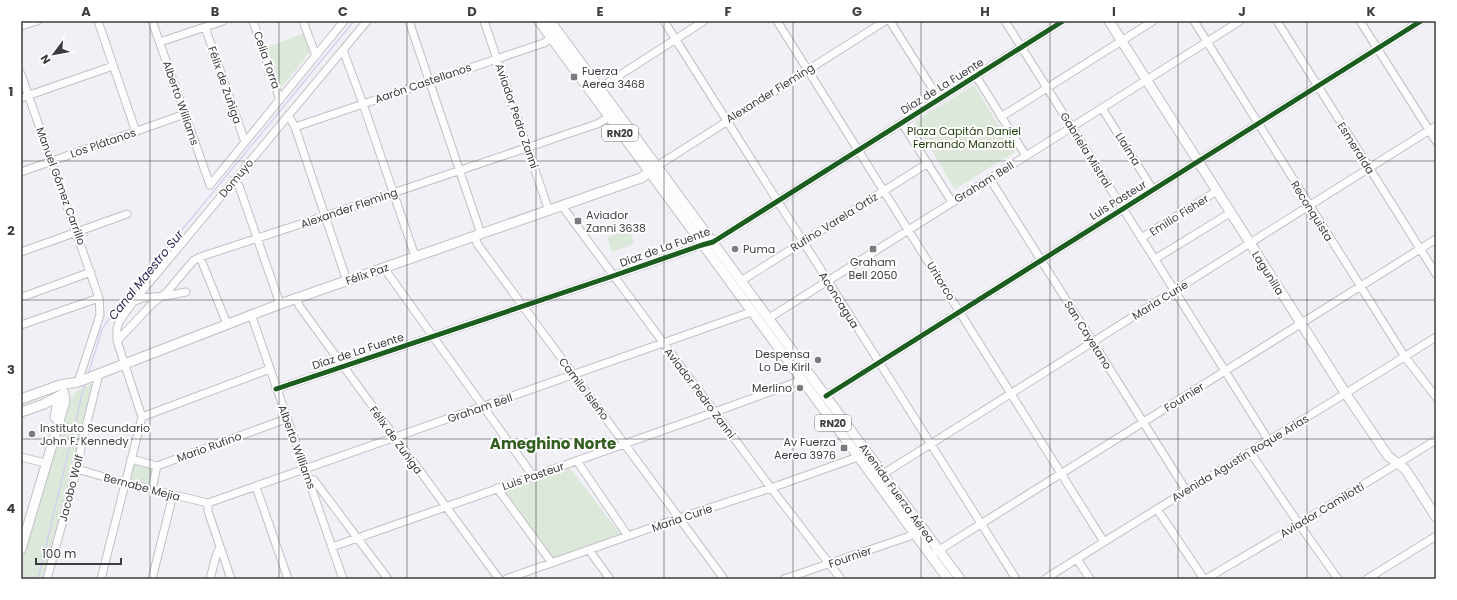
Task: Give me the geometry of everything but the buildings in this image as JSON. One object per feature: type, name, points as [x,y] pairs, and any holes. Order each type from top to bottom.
[{"type":"main road","name":"Avenida Fuerza Aérea","points":[[539,21],[551,38],[657,166],[960,579]]},
{"type":"main road","name":"Avenida Fuerza Aérea","points":[[550,21],[595,90],[609,117],[948,579]]},
{"type":"main road","name":"Lagunilla","points":[[1109,21],[1300,324],[1346,394],[1388,456],[1409,475],[1436,517]]},
{"type":"main road","name":"Félix Paz","points":[[21,399],[60,385],[78,382],[251,314],[641,178],[657,166]]},
{"type":"main road","name":"Félix Paz","points":[[21,412],[56,398],[78,382]]},
{"type":"main road","points":[[21,526],[65,401],[64,393]]},
{"type":"main road","points":[[21,549],[57,411],[56,398]]},
{"type":"street","points":[[21,26],[37,21]]},
{"type":"street","points":[[98,21],[136,132]]},
{"type":"street","name":"Alberto Williams","points":[[152,21],[210,185]]},
{"type":"street","points":[[160,42],[223,21]]},
{"type":"street","name":"Celia Torra","points":[[253,21],[280,100]]},
{"type":"street","points":[[303,21],[316,56]]},
{"type":"street","name":"Domuyo","points":[[210,185],[344,21]]},
{"type":"street","name":"Domuyo","points":[[117,341],[117,328],[119,322],[133,302],[367,21]]},
{"type":"street","name":"Camilo Isleño","points":[[409,21],[460,170],[477,235],[478,245],[724,579]]},
{"type":"street","name":"Aviador Pedro Zanni","points":[[484,21],[549,210]]},
{"type":"street","name":"Aconcagua","points":[[664,21],[980,525],[1016,579]]},
{"type":"street","points":[[595,90],[704,21]]},
{"type":"street","name":"Uritorco","points":[[777,21],[1104,542]]},
{"type":"street","name":"Alexander Fleming","points":[[657,166],[885,21]]},
{"type":"street","points":[[890,21],[939,99]]},
{"type":"street","name":"Gabriela Mistral","points":[[1005,21],[1269,441]]},
{"type":"street","name":"Díaz de La Fuente","points":[[276,389],[713,242],[1063,21]]},
{"type":"street","points":[[1001,117],[1153,21]]},
{"type":"street","name":"Reconquista","points":[[1194,21],[1360,287],[1405,357],[1436,398]]},
{"type":"street","name":"Graham Bell","points":[[769,318],[1240,21]]},
{"type":"street","name":"Esmeralda","points":[[1277,21],[1436,274]]},
{"type":"street","points":[[1360,21],[1436,141]]},
{"type":"street","name":"Luis Pasteur","points":[[826,396],[1421,21]]},
{"type":"street","name":"Félix de Zuñiga","points":[[205,27],[246,142]]},
{"type":"street","name":"Aarón Castellanos","points":[[295,128],[544,43],[551,38]]},
{"type":"street","points":[[343,50],[415,256]]},
{"type":"street","points":[[21,98],[113,66]]},
{"type":"street","name":"Manuel Gómez Carrillo","points":[[21,74],[99,298],[100,316],[78,382]]},
{"type":"street","points":[[976,76],[1026,156]]},
{"type":"street","name":"Llaima","points":[[1102,108],[1153,190]]},
{"type":"street","name":"Los Plátanos","points":[[21,172],[185,114]]},
{"type":"street","points":[[288,115],[295,128],[347,281]]},
{"type":"street","name":"Alexander Fleming","points":[[117,341],[152,304],[167,292],[193,262],[200,257],[258,239],[597,124],[609,117]]},
{"type":"street","points":[[902,122],[952,202]]},
{"type":"street","name":"Maria Curie","points":[[883,474],[1436,126]]},
{"type":"street","name":"Rufino Varela Ortiz","points":[[741,281],[928,163]]},
{"type":"street","name":"San Cayetano","points":[[990,179],[1186,490]]},
{"type":"street","points":[[234,180],[239,186],[280,304]]},
{"type":"street","name":"Emilio Fisher","points":[[1141,238],[1217,192]]},
{"type":"street","name":"Aviador Pedro Zanni","points":[[562,206],[771,488],[841,579]]},
{"type":"street","points":[[1155,260],[1230,213]]},
{"type":"street","points":[[21,252],[127,214]]},
{"type":"street","name":"Fournier","points":[[931,556],[1436,239]]},
{"type":"street","points":[[200,257],[226,324]]},
{"type":"street","points":[[384,268],[533,476]]},
{"type":"street","points":[[25,296],[91,272]]},
{"type":"street","points":[[133,302],[142,298],[160,297],[186,292]]},
{"type":"street","points":[[21,325],[99,298]]},
{"type":"street","name":"Félix de Zuñiga","points":[[296,299],[300,307],[394,438],[446,506],[498,579]]},
{"type":"street","name":"Graham Bell","points":[[208,503],[751,312]]},
{"type":"street","name":"Alberto Williams","points":[[251,314],[286,419],[343,579]]},
{"type":"street","name":"Avenida Agustín Roque Arias","points":[[1045,579],[1186,490],[1346,394],[1436,337]]},
{"type":"street","points":[[101,579],[142,416],[117,341]]},
{"type":"street","points":[[142,416],[270,369]]},
{"type":"street","name":"Jacobo Wolf","points":[[48,579],[77,469],[82,442],[99,374]]},
{"type":"street","name":"Luis Pasteur","points":[[332,547],[802,380]]},
{"type":"street","name":"Mario Rufino","points":[[156,466],[286,419]]},
{"type":"street","name":"Aviador Camilotti","points":[[1205,579],[1299,524],[1436,440]]},
{"type":"street","points":[[1250,452],[1338,579]]},
{"type":"street","points":[[21,457],[43,463]]},
{"type":"street","name":"Maria Curie","points":[[506,579],[858,457]]},
{"type":"street","points":[[131,459],[156,466],[152,489]]},
{"type":"street","points":[[577,461],[628,536]]},
{"type":"street","name":"Bernabe Mejia","points":[[77,469],[125,483],[208,503]]},
{"type":"street","points":[[308,478],[314,480],[388,579]]},
{"type":"street","points":[[256,487],[288,579]]},
{"type":"street","points":[[497,488],[552,563]]},
{"type":"street","points":[[152,579],[173,495]]},
{"type":"street","points":[[208,503],[208,511],[231,579]]},
{"type":"street","points":[[1157,509],[1205,579]]},
{"type":"street","name":"Fournier","points":[[784,579],[916,534]]},
{"type":"street","points":[[1367,579],[1436,536]]},
{"type":"street","points":[[210,579],[220,547]]},
{"type":"street","points":[[589,550],[610,579]]},
{"type":"street","points":[[1077,559],[1090,579]]},
{"type":"green space","points":[[305,33],[311,51],[281,88],[267,47]]},
{"type":"green space","name":"Plaza Capitán Daniel Fernando Manzotti","points":[[974,85],[1015,152],[955,189],[914,122]]},
{"type":"green space","points":[[629,229],[634,244],[612,252],[607,237]]},
{"type":"green space","points":[[94,383],[44,579],[21,579],[21,561],[68,401],[78,390]]},
{"type":"green space","points":[[133,462],[153,468],[149,485],[129,480]]},
{"type":"green space","points":[[570,468],[622,536],[552,559],[503,491]]},
{"type":"waterway","name":"Canal Maestro Sur","points":[[88,375],[102,329],[115,311],[354,21]]},
{"type":"waterway","name":"Canal Maestro Sur","points":[[38,579],[85,382]]},
{"type":"cycle path","points":[[276,389],[713,242],[1063,21]]},
{"type":"cycle path","points":[[826,396],[1421,21]]},
{"type":"place","name":"Fuerza Aerea 3468","points":[[574,77]]},
{"type":"place","name":"Aviador Zanni 3638","points":[[578,221]]},
{"type":"place","name":"Puma","points":[[735,249]]},
{"type":"place","name":"Graham Bell 2050","points":[[873,249]]},
{"type":"place","name":"Despensa Lo De Kiril","points":[[818,360]]},
{"type":"place","name":"Merlino","points":[[800,388]]},
{"type":"place","name":"Instituto Secundario John F. Kennedy","points":[[32,434]]},
{"type":"place","name":"Av Fuerza Aerea 3976","points":[[844,448]]},
{"type":"district","name":"Ameghino Norte","points":[[553,444]]}]
